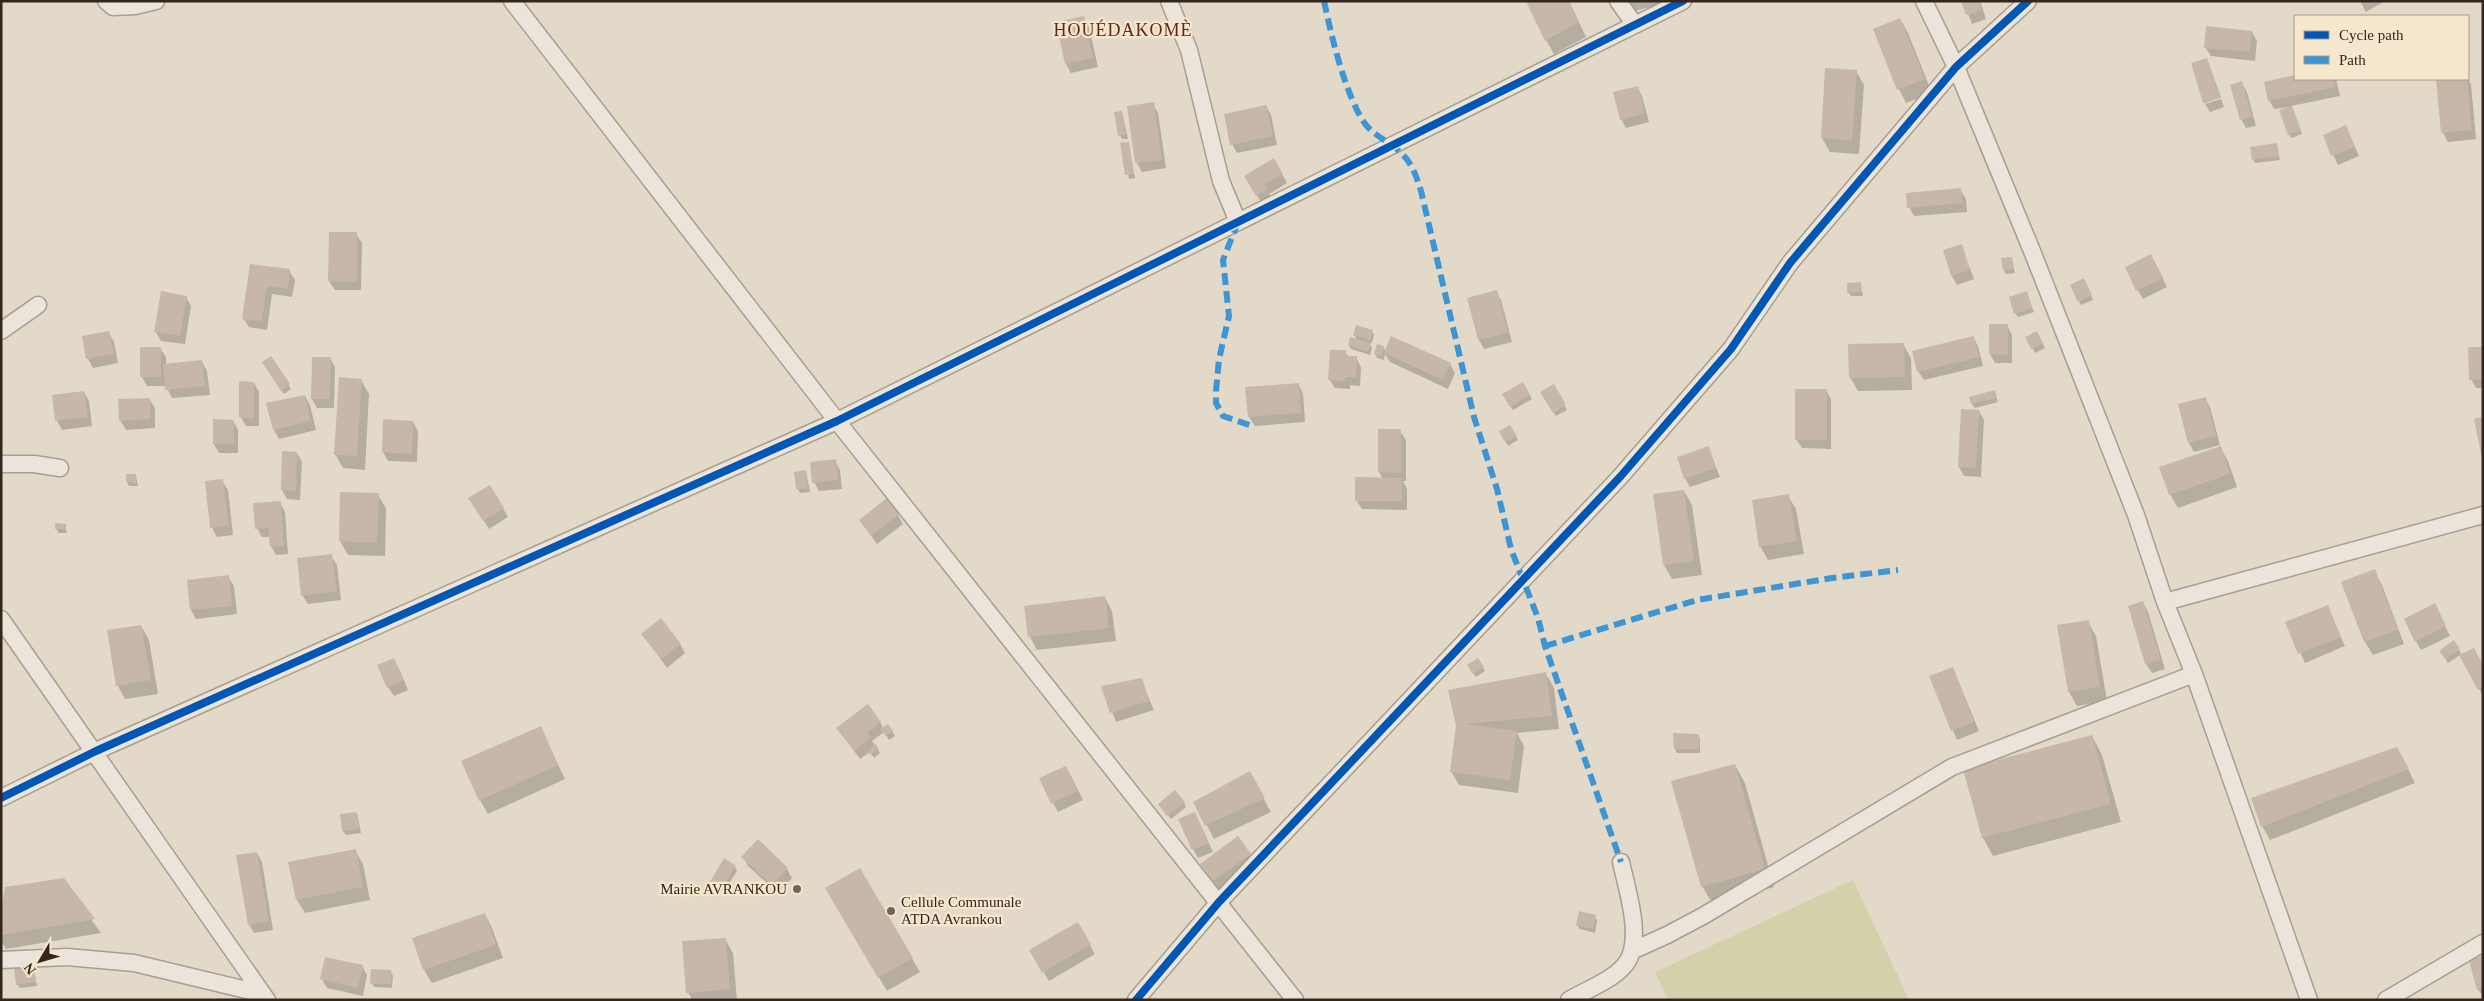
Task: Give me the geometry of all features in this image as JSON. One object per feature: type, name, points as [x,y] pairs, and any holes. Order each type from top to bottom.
[{"type":"street","points":[[106,1],[113,7],[136,6],[156,1]]},
{"type":"street","points":[[512,1],[837,421],[1295,1000]]},
{"type":"street","points":[[1168,1],[1189,50],[1221,181],[1238,222]]},
{"type":"street","points":[[1618,1],[1635,25]]},
{"type":"street","points":[[1,798],[96,751],[837,421],[1683,1]]},
{"type":"street","points":[[1924,1],[1956,67],[2032,251],[2132,506],[2165,602],[2194,674],[2309,1000]]},
{"type":"street","points":[[1136,1000],[1219,902],[1620,477],[1731,349],[1790,263],[1956,67],[2028,1]]},
{"type":"street","points":[[1,330],[38,305]]},
{"type":"street","points":[[1,464],[34,464],[60,468]]},
{"type":"street","points":[[2165,602],[2483,515]]},
{"type":"street","points":[[1,619],[96,751],[265,997]]},
{"type":"street","points":[[1634,950],[1703,916],[1952,767],[2194,674]]},
{"type":"street","points":[[1568,1000],[1611,977],[1624,966],[1634,950],[1634,923],[1622,862]]},
{"type":"street","points":[[2386,1000],[2483,943]]},
{"type":"street","points":[[1,960],[67,957],[134,963],[265,997]]},
{"type":"shaded area","points":[[1853,880],[1909,1000],[1668,1000],[1655,972]]},
{"type":"building","points":[[1526,1],[1569,1],[1579,22],[1545,41]]},
{"type":"building","points":[[1961,1],[1979,1],[1982,10],[1966,15]]},
{"type":"building","points":[[1084,16],[1093,58],[1065,64],[1056,22]]},
{"type":"building","points":[[1900,18],[1925,79],[1897,90],[1873,29]]},
{"type":"building","points":[[2206,26],[2252,31],[2250,52],[2204,48]]},
{"type":"building","points":[[2207,58],[2220,98],[2203,103],[2191,63]]},
{"type":"building","points":[[1825,68],[1857,70],[1852,141],[1821,138]]},
{"type":"building","points":[[2294,75],[2294,80],[2333,80],[2335,87],[2268,101],[2264,82]]},
{"type":"building","points":[[2436,80],[2467,80],[2472,130],[2441,133]]},
{"type":"building","points":[[2242,81],[2252,117],[2240,120],[2230,85]]},
{"type":"building","points":[[1638,86],[1645,113],[1620,120],[1613,92]]},
{"type":"building","points":[[1154,102],[1162,160],[1135,163],[1127,106]]},
{"type":"building","points":[[1266,105],[1273,136],[1230,145],[1224,114]]},
{"type":"building","points":[[2292,106],[2301,130],[2288,135],[2279,110]]},
{"type":"building","points":[[1122,111],[1126,135],[1118,136],[1114,112]]},
{"type":"building","points":[[2346,125],[2355,147],[2331,156],[2323,135]]},
{"type":"building","points":[[1129,142],[1134,174],[1125,175],[1120,143]]},
{"type":"building","points":[[2277,143],[2279,156],[2252,160],[2250,147]]},
{"type":"building","points":[[1274,158],[1283,174],[1265,184],[1268,189],[1256,196],[1244,176]]},
{"type":"building","points":[[1961,188],[1963,203],[1907,208],[1906,193]]},
{"type":"building","points":[[329,232],[357,232],[357,282],[328,281]]},
{"type":"building","points":[[1962,244],[1970,270],[1951,276],[1943,250]]},
{"type":"building","points":[[2151,254],[2163,278],[2136,291],[2125,267]]},
{"type":"building","points":[[2012,257],[2014,269],[2003,270],[2001,258]]},
{"type":"building","points":[[250,264],[290,269],[288,289],[267,286],[262,321],[242,319]]},
{"type":"building","points":[[2084,278],[2092,295],[2078,302],[2070,285]]},
{"type":"building","points":[[1861,282],[1862,292],[1847,293],[1847,283]]},
{"type":"building","points":[[1497,290],[1508,333],[1478,340],[1467,298]]},
{"type":"building","points":[[161,291],[187,296],[180,336],[154,332]]},
{"type":"building","points":[[2027,291],[2032,308],[2014,314],[2009,297]]},
{"type":"building","points":[[1989,324],[2008,324],[2008,355],[1989,354]]},
{"type":"building","points":[[1356,325],[1373,330],[1370,340],[1353,335]]},
{"type":"building","points":[[109,331],[114,354],[86,359],[82,336]]},
{"type":"building","points":[[2037,331],[2043,343],[2031,349],[2025,337]]},
{"type":"building","points":[[1391,336],[1451,363],[1443,380],[1384,353]]},
{"type":"building","points":[[1974,336],[1979,357],[1917,372],[1912,351]]},
{"type":"building","points":[[1350,337],[1371,343],[1368,352],[1348,345]]},
{"type":"building","points":[[1904,343],[1905,377],[1849,378],[1848,344]]},
{"type":"building","points":[[1377,344],[1384,346],[1382,356],[1374,354]]},
{"type":"building","points":[[140,347],[161,347],[161,377],[140,377]]},
{"type":"building","points":[[2468,347],[2483,347],[2483,379],[2469,380]]},
{"type":"building","points":[[1330,350],[1346,350],[1346,356],[1357,356],[1356,377],[1346,377],[1345,381],[1328,380]]},
{"type":"building","points":[[271,356],[290,384],[281,391],[262,362]]},
{"type":"building","points":[[312,357],[331,357],[330,399],[311,399]]},
{"type":"building","points":[[202,360],[205,386],[165,390],[163,364]]},
{"type":"building","points":[[339,377],[362,379],[357,456],[334,455]]},
{"type":"building","points":[[239,381],[254,382],[254,418],[239,417]]},
{"type":"building","points":[[1523,382],[1530,395],[1510,407],[1502,394]]},
{"type":"building","points":[[1299,383],[1301,413],[1248,417],[1245,387]]},
{"type":"building","points":[[1554,384],[1566,405],[1553,413],[1540,392]]},
{"type":"building","points":[[1795,389],[1827,389],[1827,440],[1795,440]]},
{"type":"building","points":[[1995,390],[1997,398],[1971,404],[1969,397]]},
{"type":"building","points":[[84,391],[88,417],[55,421],[52,395]]},
{"type":"building","points":[[305,395],[311,421],[273,430],[266,403]]},
{"type":"building","points":[[2206,397],[2216,436],[2188,443],[2178,404]]},
{"type":"building","points":[[150,398],[151,419],[119,421],[118,399]]},
{"type":"building","points":[[1961,409],[1979,410],[1976,468],[1958,467]]},
{"type":"building","points":[[2483,417],[2483,458],[2482,458],[2474,419]]},
{"type":"building","points":[[213,419],[234,420],[234,444],[213,444]]},
{"type":"building","points":[[383,419],[413,421],[412,454],[382,452]]},
{"type":"building","points":[[1510,425],[1517,436],[1505,442],[1499,431]]},
{"type":"building","points":[[1378,429],[1401,429],[1401,473],[1378,472]]},
{"type":"building","points":[[1709,446],[1716,468],[1684,479],[1677,457]]},
{"type":"building","points":[[2221,446],[2230,474],[2169,495],[2159,467]]},
{"type":"building","points":[[282,451],[297,452],[296,491],[281,490]]},
{"type":"building","points":[[836,459],[838,480],[812,483],[810,462]]},
{"type":"building","points":[[806,470],[808,488],[796,489],[794,472]]},
{"type":"building","points":[[126,474],[136,474],[136,483],[126,482]]},
{"type":"building","points":[[1355,477],[1402,478],[1402,501],[1355,501]]},
{"type":"building","points":[[223,479],[229,526],[210,528],[205,481]]},
{"type":"building","points":[[490,485],[504,508],[483,521],[468,498]]},
{"type":"building","points":[[1684,490],[1694,561],[1663,565],[1653,494]]},
{"type":"building","points":[[340,492],[379,493],[377,543],[339,541]]},
{"type":"building","points":[[1789,494],[1797,541],[1759,547],[1752,500]]},
{"type":"building","points":[[887,498],[899,514],[871,536],[859,520]]},
{"type":"building","points":[[281,501],[284,546],[270,547],[268,528],[255,529],[253,503]]},
{"type":"building","points":[[55,523],[66,524],[66,529],[55,529]]},
{"type":"building","points":[[332,554],[337,591],[301,596],[297,558]]},
{"type":"building","points":[[2375,569],[2398,630],[2364,642],[2341,582]]},
{"type":"building","points":[[229,575],[232,606],[190,610],[187,580]]},
{"type":"building","points":[[1105,596],[1109,628],[1028,637],[1024,606]]},
{"type":"building","points":[[2143,601],[2161,660],[2145,664],[2128,606]]},
{"type":"building","points":[[2435,603],[2446,626],[2415,642],[2404,619]]},
{"type":"building","points":[[2328,605],[2341,637],[2298,654],[2285,622]]},
{"type":"building","points":[[661,618],[681,644],[661,659],[641,634]]},
{"type":"building","points":[[2089,620],[2100,687],[2068,692],[2057,625]]},
{"type":"building","points":[[141,625],[151,680],[116,686],[107,630]]},
{"type":"building","points":[[2454,640],[2460,649],[2445,659],[2439,651]]},
{"type":"building","points":[[2474,648],[2483,665],[2483,687],[2478,690],[2459,655]]},
{"type":"building","points":[[394,658],[404,680],[387,688],[377,665]]},
{"type":"building","points":[[1478,658],[1484,667],[1473,674],[1467,665]]},
{"type":"building","points":[[1953,667],[1974,722],[1951,731],[1929,676]]},
{"type":"building","points":[[1546,672],[1552,716],[1464,724],[1517,731],[1510,780],[1450,772],[1456,725],[1448,690]]},
{"type":"building","points":[[1142,678],[1149,701],[1110,713],[1101,686]]},
{"type":"building","points":[[868,704],[881,722],[867,732],[871,738],[854,751],[836,728]]},
{"type":"building","points":[[888,724],[893,731],[886,736],[880,729]]},
{"type":"building","points":[[541,726],[558,765],[479,801],[461,761]]},
{"type":"building","points":[[1673,733],[1699,734],[1699,749],[1674,749]]},
{"type":"building","points":[[2092,735],[2111,804],[1982,838],[1963,769]]},
{"type":"building","points":[[875,743],[879,749],[870,755],[868,752]]},
{"type":"building","points":[[2397,747],[2409,769],[2261,827],[2251,798]]},
{"type":"building","points":[[1735,764],[1765,869],[1701,887],[1671,781]]},
{"type":"building","points":[[1066,766],[1078,791],[1051,804],[1039,778]]},
{"type":"building","points":[[1250,771],[1265,798],[1205,826],[1193,802]]},
{"type":"building","points":[[1175,790],[1185,802],[1167,816],[1158,804]]},
{"type":"building","points":[[357,812],[359,829],[342,831],[340,814]]},
{"type":"building","points":[[1195,812],[1209,843],[1192,850],[1178,819]]},
{"type":"building","points":[[1238,836],[1251,854],[1213,881],[1200,864]]},
{"type":"building","points":[[758,839],[788,868],[772,885],[741,857]]},
{"type":"building","points":[[356,849],[363,887],[296,900],[288,862]]},
{"type":"building","points":[[257,852],[269,921],[248,925],[236,855]]},
{"type":"building","points":[[724,858],[736,866],[721,889],[710,882]]},
{"type":"building","points":[[860,868],[913,958],[878,978],[825,888]]},
{"type":"building","points":[[64,878],[95,919],[1,935],[1,909],[5,887]]},
{"type":"building","points":[[1579,911],[1596,915],[1593,929],[1576,925]]},
{"type":"building","points":[[485,913],[496,945],[423,970],[412,938]]},
{"type":"building","points":[[1078,922],[1091,944],[1042,973],[1029,950]]},
{"type":"building","points":[[726,938],[730,989],[686,993],[682,941]]},
{"type":"building","points":[[2483,956],[2483,988],[2477,990],[2469,960]]},
{"type":"building","points":[[325,957],[363,965],[358,988],[320,979]]},
{"type":"building","points":[[33,965],[36,982],[16,985],[14,968]]},
{"type":"building","points":[[371,969],[391,970],[391,984],[370,984]]},
{"type":"marked path","points":[[1324,1],[1340,66],[1359,113],[1370,129],[1406,158],[1418,181],[1474,417],[1497,489],[1511,549],[1538,618],[1545,646],[1621,862]]},
{"type":"marked path","points":[[1238,222],[1223,260],[1229,316],[1219,359],[1216,403],[1223,416],[1255,427]]},
{"type":"marked path","points":[[1545,646],[1697,600],[1832,578],[1898,570]]},
{"type":"cycle path","points":[[1,798],[96,751],[837,421],[1683,1]]},
{"type":"cycle path","points":[[1136,1000],[1219,902],[1620,477],[1731,349],[1790,263],[1956,67],[2028,1]]},
{"type":"place","name":"Mairie AVRANKOU","points":[[797,889]]},
{"type":"place","name":"Cellule Communale ATDA Avrankou","points":[[891,911]]},
{"type":"district","name":"HOUÉDAKOMÈ","points":[[1123,30]]}]
